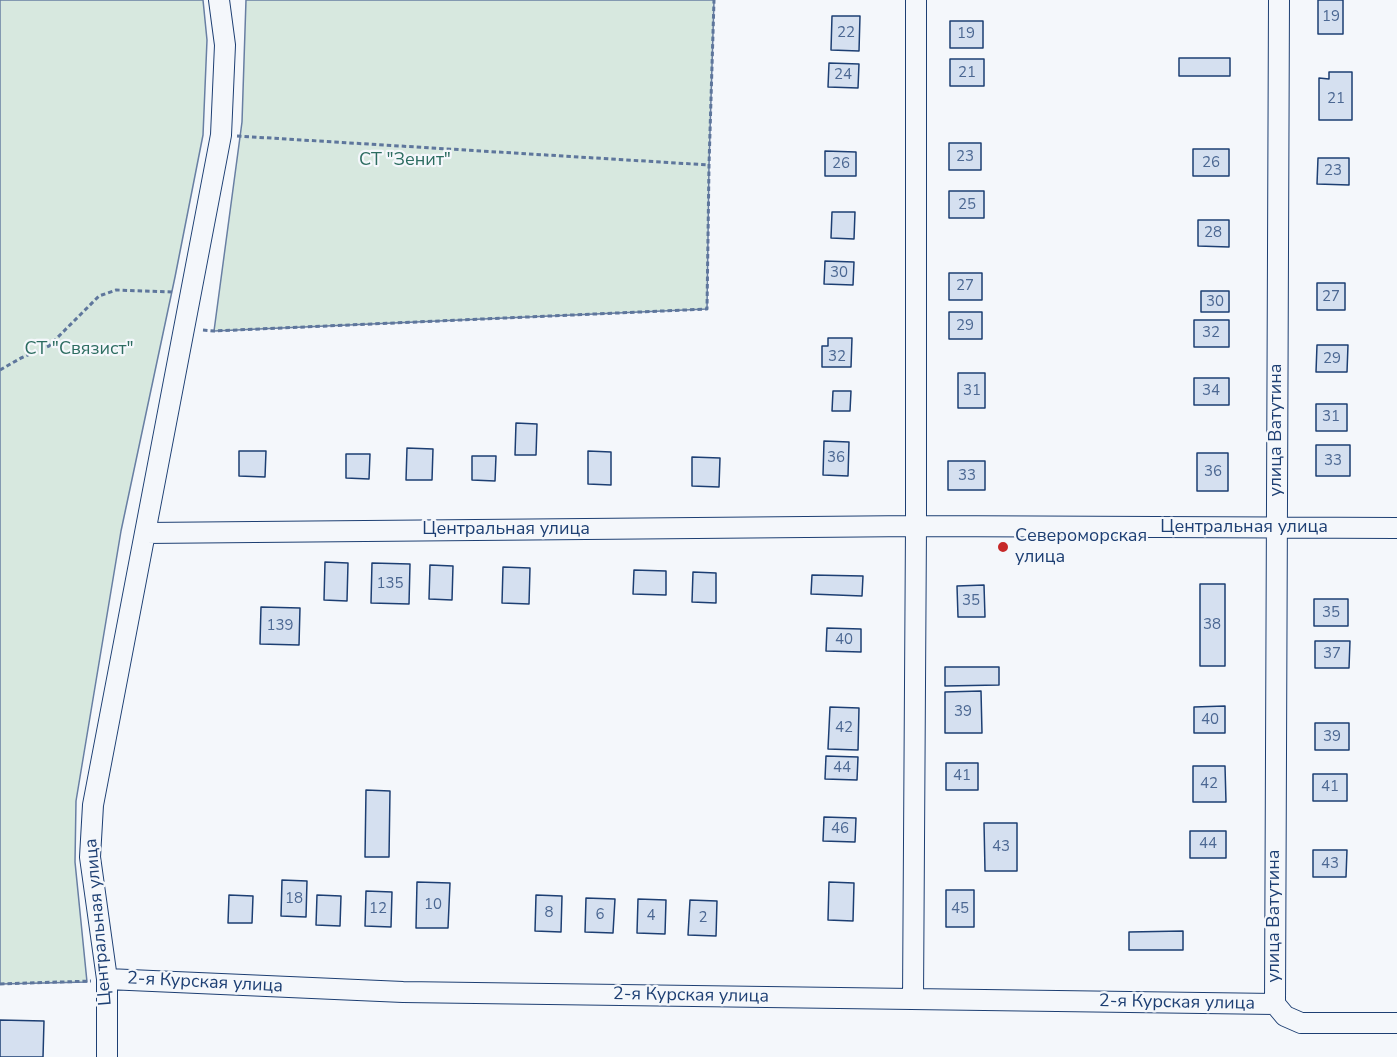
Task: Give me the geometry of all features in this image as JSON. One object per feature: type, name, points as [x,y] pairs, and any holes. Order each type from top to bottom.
[{"type":"street","points":[[145,532],[221,135],[225,45],[219,0]]},
{"type":"street","points":[[913,999],[916,0]]},
{"type":"street","name":"улица Ватутина","points":[[1275,1004],[1279,0]]},
{"type":"street","name":"Центральная улица","points":[[107,1057],[107,979],[90,857],[93,805],[145,532],[916,526],[1397,528]]},
{"type":"street","name":"2-я Курская улица","points":[[107,979],[403,992],[1275,1004]]},
{"type":"street","points":[[1275,1004],[1286,1016],[1301,1023],[1397,1023]]},
{"type":"path","points":[[184,328],[214,331],[707,309],[714,0]]},
{"type":"path","points":[[221,135],[709,165]]},
{"type":"path","points":[[0,370],[49,346],[99,296],[116,290],[191,293]]},
{"type":"path","points":[[0,984],[87,982],[107,979]]},
{"type":"green space","name":"СТ \"Связист\"","points":[[0,0],[203,0],[207,40],[203,135],[121,531],[76,801],[75,862],[87,982],[0,984]]},
{"type":"green space","name":"СТ \"Зенит\"","points":[[246,0],[714,0],[707,309],[214,331],[242,122]]},
{"type":"building","points":[[1318,0],[1343,0],[1343,34],[1318,34]]},
{"type":"building","points":[[832,16],[860,16],[859,51],[831,50]]},
{"type":"building","points":[[950,21],[983,21],[983,48],[950,48]]},
{"type":"building","points":[[1179,58],[1230,58],[1230,76],[1179,76]]},
{"type":"building","points":[[950,59],[984,59],[984,86],[950,86]]},
{"type":"building","points":[[829,63],[859,64],[858,88],[828,87]]},
{"type":"building","points":[[1329,72],[1352,72],[1352,120],[1319,120],[1319,78],[1329,79]]},
{"type":"building","points":[[949,143],[981,143],[981,170],[949,170]]},
{"type":"building","points":[[1193,149],[1229,149],[1229,176],[1193,176]]},
{"type":"building","points":[[825,151],[856,152],[856,176],[825,176]]},
{"type":"building","points":[[1318,158],[1349,158],[1349,185],[1317,184]]},
{"type":"building","points":[[949,191],[984,191],[984,218],[949,218]]},
{"type":"building","points":[[832,212],[855,212],[854,239],[831,238]]},
{"type":"building","points":[[1198,220],[1229,220],[1229,247],[1198,246]]},
{"type":"building","points":[[825,261],[854,262],[853,285],[824,284]]},
{"type":"building","points":[[949,273],[982,273],[982,300],[949,300]]},
{"type":"building","points":[[1317,283],[1345,283],[1345,310],[1317,310]]},
{"type":"building","points":[[1201,291],[1229,291],[1229,312],[1201,312]]},
{"type":"building","points":[[949,312],[982,312],[982,339],[949,339]]},
{"type":"building","points":[[1194,320],[1229,320],[1229,347],[1194,347]]},
{"type":"building","points":[[828,338],[852,338],[851,367],[822,367],[822,346],[828,346]]},
{"type":"building","points":[[1317,345],[1348,345],[1347,372],[1316,372]]},
{"type":"building","points":[[958,373],[985,373],[985,408],[958,408]]},
{"type":"building","points":[[1194,378],[1229,378],[1229,405],[1194,405]]},
{"type":"building","points":[[833,391],[851,391],[850,411],[832,411]]},
{"type":"building","points":[[1316,404],[1347,404],[1347,431],[1316,431]]},
{"type":"building","points":[[516,423],[537,424],[536,455],[515,455]]},
{"type":"building","points":[[824,441],[849,442],[848,476],[823,475]]},
{"type":"building","points":[[1316,445],[1350,445],[1350,476],[1316,476]]},
{"type":"building","points":[[407,448],[433,449],[432,480],[406,480]]},
{"type":"building","points":[[239,451],[266,451],[265,477],[239,476]]},
{"type":"building","points":[[588,451],[611,452],[611,485],[588,484]]},
{"type":"building","points":[[1197,453],[1228,453],[1228,491],[1197,491]]},
{"type":"building","points":[[346,454],[370,454],[369,479],[346,478]]},
{"type":"building","points":[[472,456],[496,456],[495,481],[472,480]]},
{"type":"building","points":[[692,457],[720,458],[719,487],[692,486]]},
{"type":"building","points":[[948,461],[985,461],[985,490],[948,490]]},
{"type":"building","points":[[325,562],[348,563],[347,601],[324,600]]},
{"type":"building","points":[[372,563],[410,564],[409,604],[371,603]]},
{"type":"building","points":[[430,565],[453,566],[452,600],[429,599]]},
{"type":"building","points":[[503,567],[530,568],[529,604],[502,603]]},
{"type":"building","points":[[634,570],[666,571],[666,595],[633,594]]},
{"type":"building","points":[[693,572],[716,573],[716,603],[692,602]]},
{"type":"building","points":[[812,575],[863,576],[862,596],[811,594]]},
{"type":"building","points":[[1200,584],[1225,584],[1225,666],[1200,666]]},
{"type":"building","points":[[984,585],[985,617],[958,617],[957,586]]},
{"type":"building","points":[[1314,599],[1348,599],[1348,626],[1314,626]]},
{"type":"building","points":[[261,607],[300,608],[299,645],[260,644]]},
{"type":"building","points":[[827,628],[861,629],[861,652],[826,651]]},
{"type":"building","points":[[1315,641],[1350,641],[1349,668],[1315,668]]},
{"type":"building","points":[[945,667],[999,667],[999,685],[945,686]]},
{"type":"building","points":[[981,691],[982,733],[945,733],[945,692]]},
{"type":"building","points":[[1225,706],[1225,733],[1194,733],[1194,707]]},
{"type":"building","points":[[830,707],[859,708],[858,750],[828,749]]},
{"type":"building","points":[[1315,723],[1349,723],[1349,750],[1315,750]]},
{"type":"building","points":[[826,756],[858,757],[857,780],[825,779]]},
{"type":"building","points":[[946,763],[978,763],[978,790],[946,790]]},
{"type":"building","points":[[1193,766],[1225,766],[1226,802],[1193,802]]},
{"type":"building","points":[[1313,774],[1347,774],[1347,801],[1313,801]]},
{"type":"building","points":[[366,790],[390,791],[389,857],[365,857]]},
{"type":"building","points":[[824,817],[856,818],[855,842],[823,841]]},
{"type":"building","points":[[984,823],[1017,823],[1017,871],[985,871]]},
{"type":"building","points":[[1190,831],[1226,831],[1226,858],[1190,858]]},
{"type":"building","points":[[1313,850],[1347,850],[1346,877],[1313,877]]},
{"type":"building","points":[[282,880],[307,881],[306,917],[281,916]]},
{"type":"building","points":[[417,882],[450,883],[448,928],[416,928]]},
{"type":"building","points":[[829,882],[854,883],[853,921],[828,920]]},
{"type":"building","points":[[946,890],[974,890],[974,927],[946,927]]},
{"type":"building","points":[[366,891],[392,892],[391,927],[365,926]]},
{"type":"building","points":[[229,895],[253,896],[252,923],[228,923]]},
{"type":"building","points":[[317,895],[341,896],[340,926],[316,925]]},
{"type":"building","points":[[536,895],[562,896],[561,932],[535,931]]},
{"type":"building","points":[[586,898],[615,899],[613,933],[585,932]]},
{"type":"building","points":[[638,899],[666,900],[665,934],[637,933]]},
{"type":"building","points":[[690,900],[717,901],[716,936],[688,935]]},
{"type":"building","points":[[1183,931],[1183,950],[1129,950],[1129,932]]},
{"type":"building","points":[[0,1020],[44,1021],[43,1057],[0,1057]]},
{"type":"place","name":"Североморская улица","points":[[1003,547]]}]
